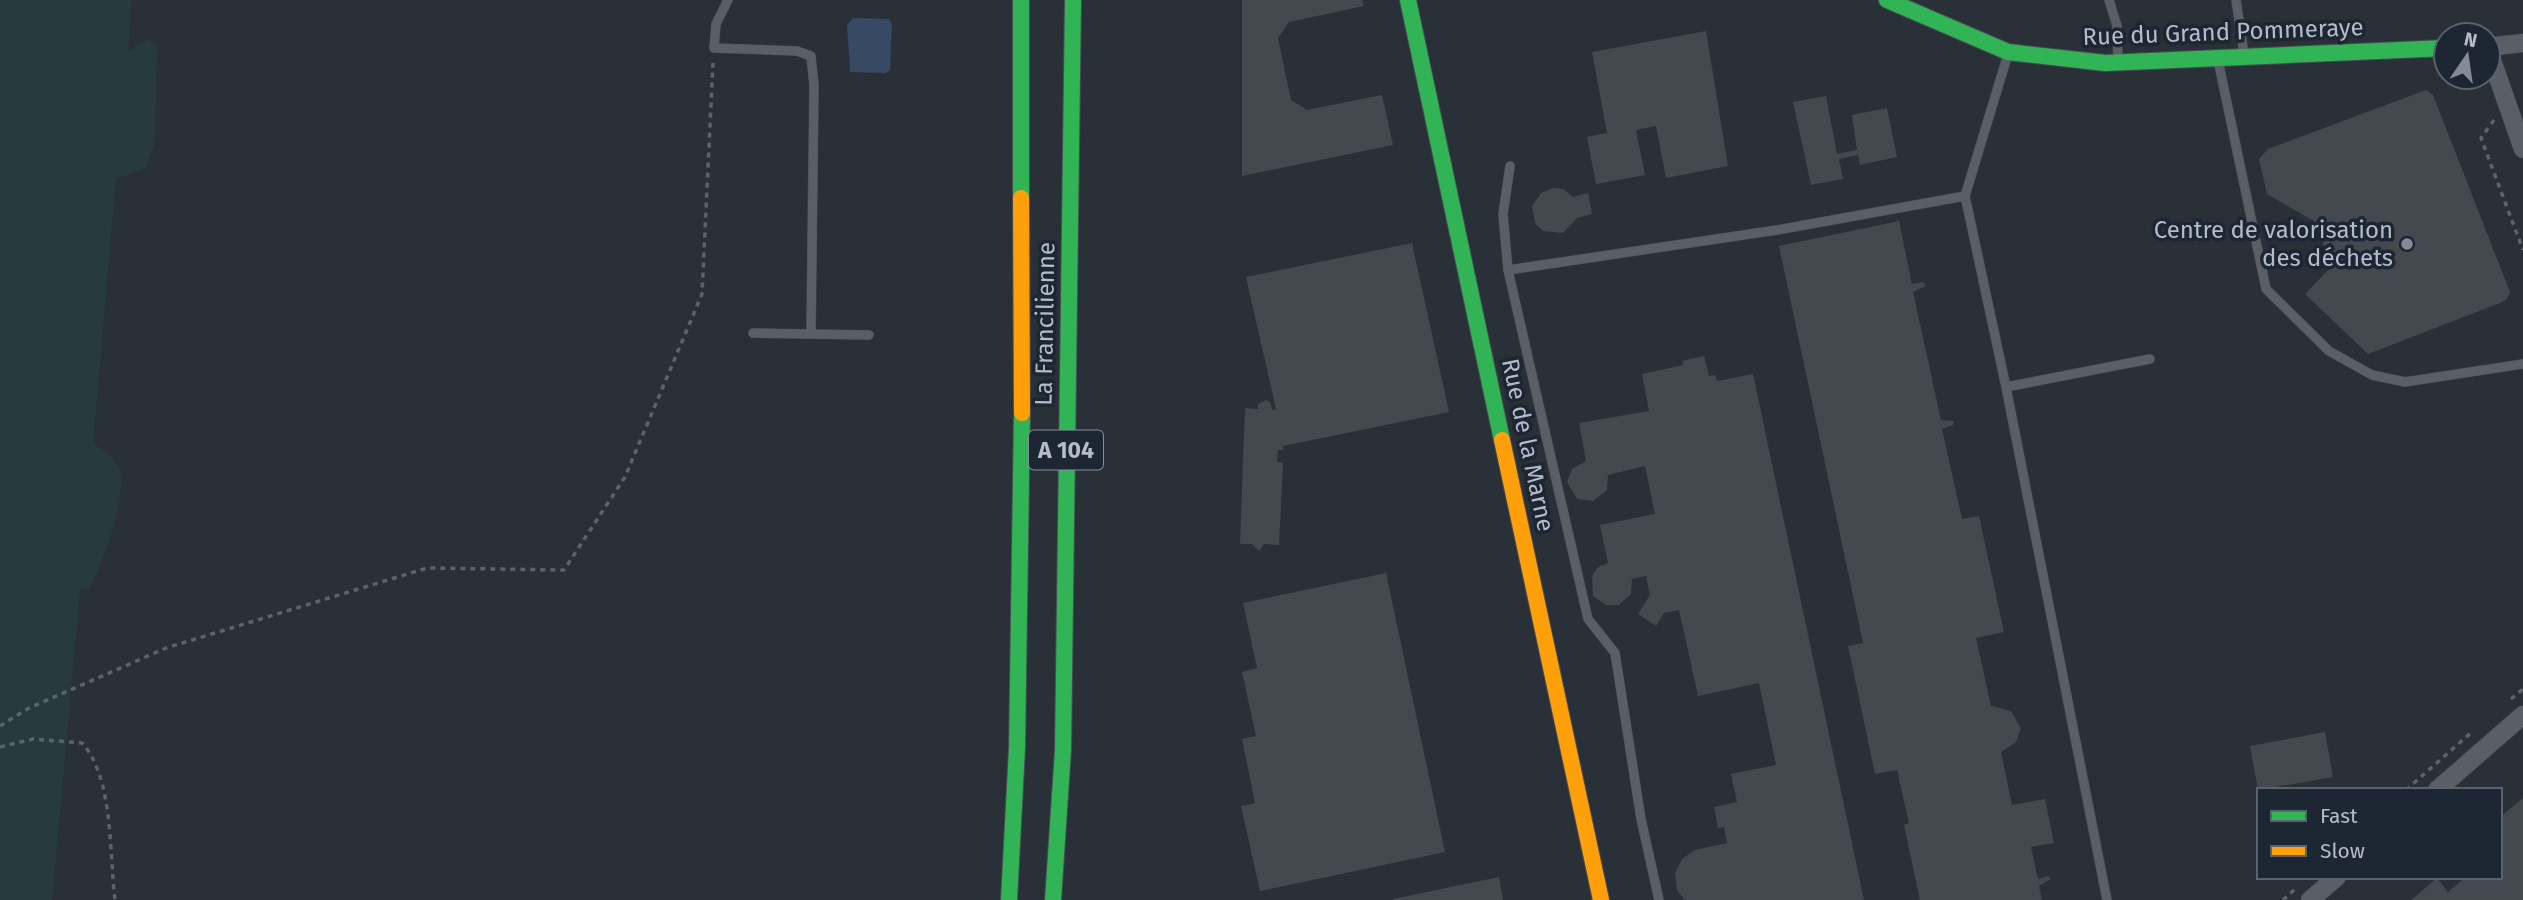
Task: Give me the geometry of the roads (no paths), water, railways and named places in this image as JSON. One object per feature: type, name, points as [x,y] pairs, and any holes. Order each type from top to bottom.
[{"type":"main road","name":"La Francilienne","points":[[1009,900],[1017,748],[1022,506],[1021,0]]},
{"type":"main road","name":"La Francilienne","points":[[1053,900],[1063,750],[1073,0]]},
{"type":"main road","name":"Rue de la Marne","points":[[1408,0],[1601,900]]},
{"type":"main road","name":"Rue du Grand Pommeraye","points":[[1886,0],[2008,52],[2119,62],[2432,49]]},
{"type":"street","points":[[2502,46],[2523,43]]},
{"type":"street","points":[[2502,90],[2523,149]]},
{"type":"street","points":[[2439,788],[2523,715]]},
{"type":"street","points":[[2310,900],[2335,879]]},
{"type":"lane","points":[[728,0],[716,24],[714,48],[797,51],[811,56],[814,85],[811,333]]},
{"type":"lane","points":[[2109,0],[2117,26],[2119,62]]},
{"type":"lane","points":[[2236,0],[2245,57]]},
{"type":"lane","points":[[2008,52],[1965,196],[2006,387],[2107,900]]},
{"type":"lane","points":[[2217,58],[2266,289],[2329,351],[2372,375],[2404,382],[2523,364]]},
{"type":"lane","points":[[1510,166],[1503,214],[1508,270],[1588,619],[1615,653],[1641,819],[1659,900]]},
{"type":"lane","points":[[1508,270],[1777,230],[1965,196]]},
{"type":"lane","points":[[753,332],[869,335]]},
{"type":"lane","points":[[2006,387],[2150,359]]},
{"type":"water","points":[[853,18],[889,19],[892,25],[890,70],[886,73],[850,72],[847,25]]},
{"type":"place","name":"Centre de valorisation des déchets","points":[[2407,244]]}]
